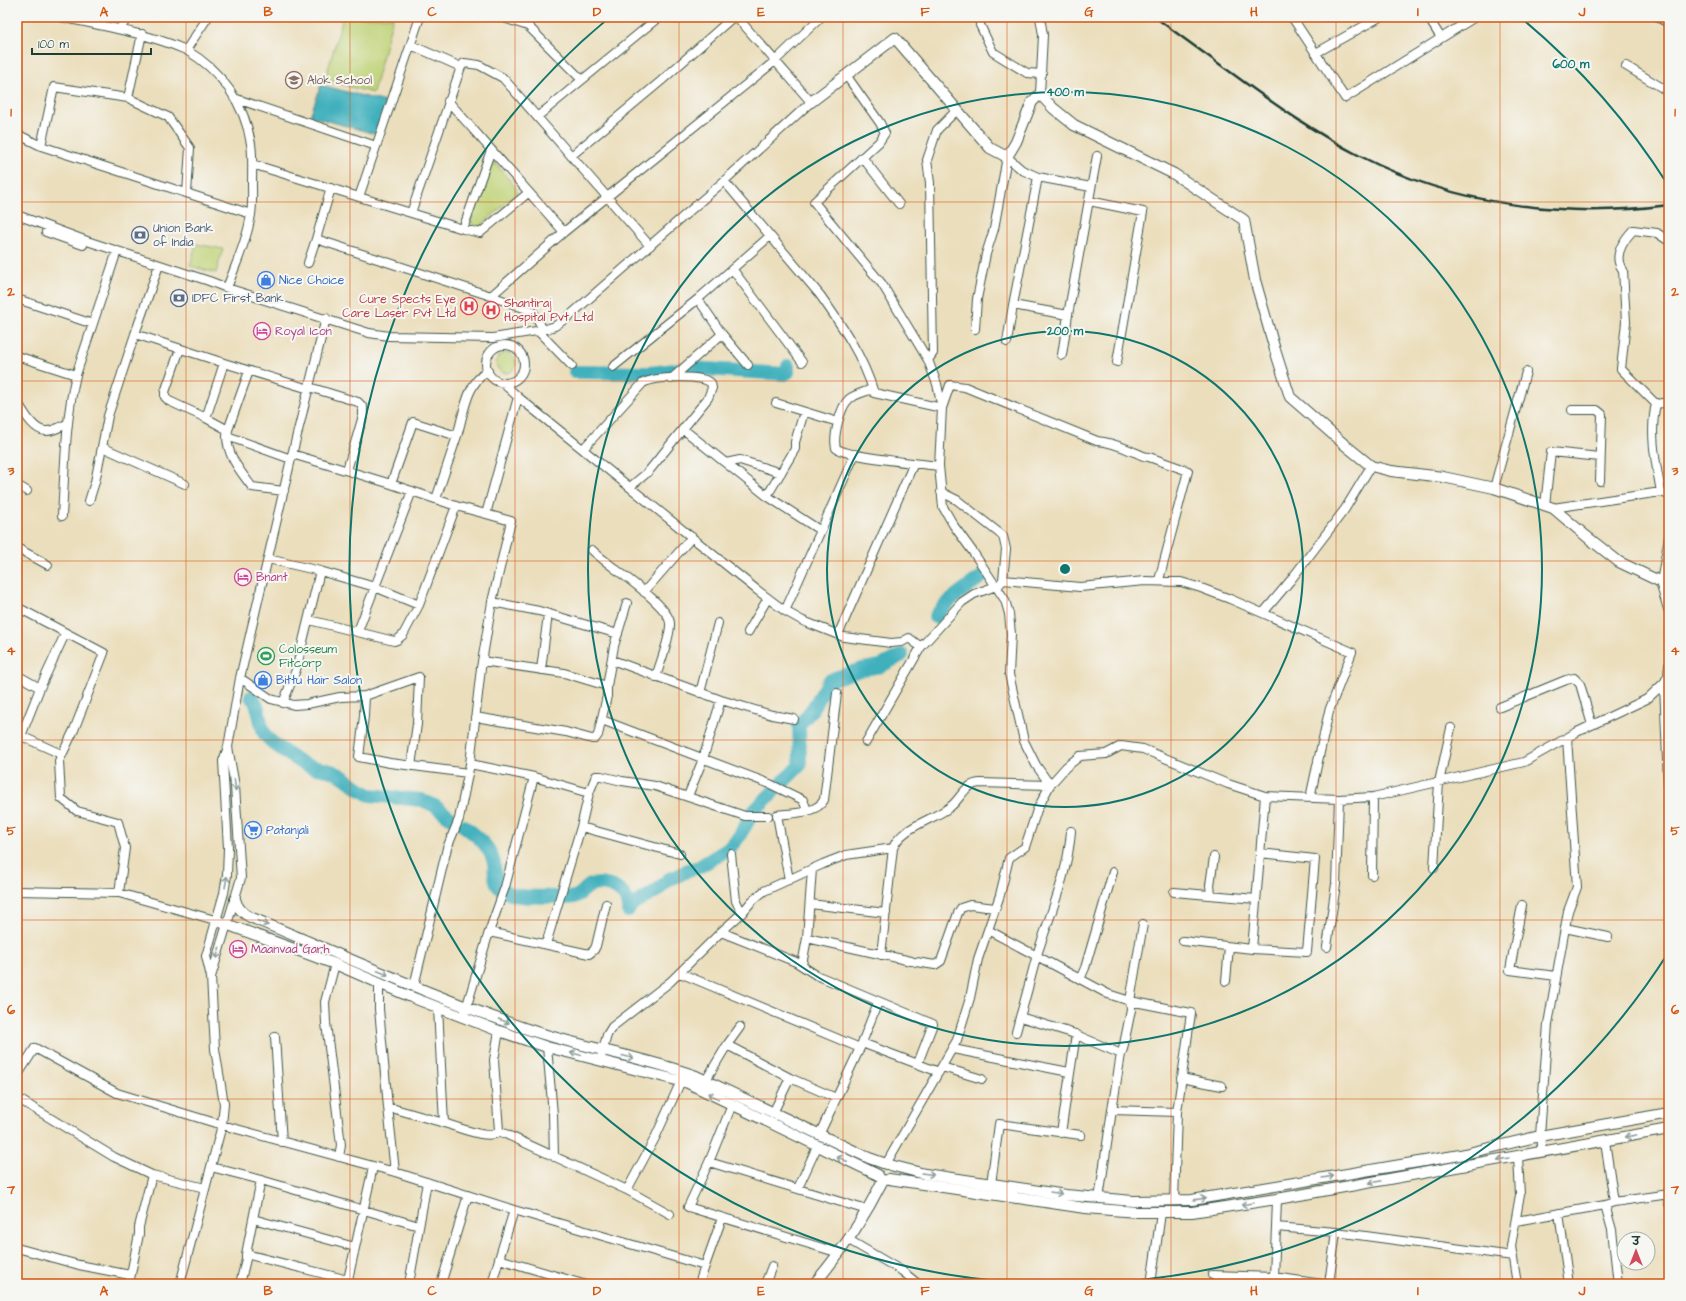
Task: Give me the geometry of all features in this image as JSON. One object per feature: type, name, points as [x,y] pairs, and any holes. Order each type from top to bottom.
[{"type":"main road","points":[[1661,17],[1669,22]]},
{"type":"street","points":[[61,17],[142,34],[186,50],[200,57],[220,77],[234,98],[248,130],[251,145],[251,214],[227,288]]},
{"type":"street","points":[[119,29],[128,17]]},
{"type":"street","points":[[186,50],[208,17]]},
{"type":"street","points":[[359,197],[420,17]]},
{"type":"street","points":[[501,17],[528,26],[582,80]]},
{"type":"street","points":[[537,117],[659,17]]},
{"type":"street","points":[[571,156],[661,82],[733,17]]},
{"type":"street","points":[[737,17],[811,102]]},
{"type":"street","points":[[980,17],[980,25],[993,52],[1027,72],[1042,74]]},
{"type":"street","points":[[975,329],[977,299],[986,254],[994,229],[1006,157],[1016,142],[1032,102],[1040,94],[1043,35],[1040,17]]},
{"type":"street","points":[[1292,17],[1345,98],[1475,17]]},
{"type":"street","points":[[1316,53],[1380,17]]},
{"type":"street","points":[[1428,17],[1441,38]]},
{"type":"street","points":[[491,296],[606,197],[775,61],[820,18]]},
{"type":"street","points":[[128,98],[142,34]]},
{"type":"street","points":[[17,221],[158,267],[205,279],[227,288],[384,336],[493,338],[540,330],[555,326],[568,317],[724,181],[811,102],[895,38],[990,148],[1006,157],[1022,170],[1038,177],[1091,187]]},
{"type":"street","points":[[411,45],[461,67]]},
{"type":"street","points":[[411,213],[448,101],[461,67],[464,63],[480,65],[503,78],[650,246]]},
{"type":"street","points":[[1626,66],[1669,92]]},
{"type":"street","points":[[846,75],[880,123],[885,134],[879,142],[814,202],[882,284],[928,360],[937,384],[942,408],[939,466],[941,492],[945,513],[1006,600],[1011,634],[1009,674],[1024,740],[1036,765],[1050,785]]},
{"type":"street","points":[[41,146],[54,87],[128,98],[168,117],[190,148],[187,193]]},
{"type":"street","points":[[1040,94],[1053,108],[1074,125],[1174,174],[1244,220],[1255,280],[1290,397],[1371,466],[1391,471],[1443,477],[1494,488],[1549,506],[1619,562],[1661,582]]},
{"type":"street","points":[[234,98],[376,146]]},
{"type":"street","points":[[448,101],[564,232]]},
{"type":"street","points":[[928,360],[933,353],[930,183],[927,160],[937,130],[957,110]]},
{"type":"street","points":[[17,134],[41,146],[251,214]]},
{"type":"street","points":[[463,229],[491,150]]},
{"type":"street","points":[[1062,355],[1097,156]]},
{"type":"street","points":[[862,157],[899,204]]},
{"type":"street","points":[[252,164],[477,233],[483,231],[528,193]]},
{"type":"street","points":[[1007,342],[1038,177]]},
{"type":"street","points":[[724,181],[820,294],[860,357],[874,393],[942,408]]},
{"type":"street","points":[[308,263],[331,188]]},
{"type":"street","points":[[1089,202],[1143,212],[1117,362]]},
{"type":"street","points":[[17,215],[116,253]]},
{"type":"street","points":[[1656,404],[1621,369],[1626,322],[1623,270],[1619,266],[1618,257],[1626,239],[1634,230],[1657,233],[1669,240]]},
{"type":"street","points":[[614,367],[733,270],[770,236]]},
{"type":"street","points":[[316,240],[491,296],[532,311],[537,318],[540,330],[572,366]]},
{"type":"street","points":[[62,516],[71,394],[116,253]]},
{"type":"street","points":[[89,501],[95,482],[108,416],[158,267]]},
{"type":"street","points":[[733,270],[802,362]]},
{"type":"street","points":[[17,299],[93,324]]},
{"type":"street","points":[[698,299],[722,334],[748,365]]},
{"type":"street","points":[[1013,305],[1068,315]]},
{"type":"street","points":[[180,1284],[222,1125],[224,1104],[215,1049],[211,977],[206,956],[215,920],[224,893],[227,875],[228,848],[222,766],[228,747],[240,678],[326,318]]},
{"type":"street","points":[[135,334],[249,371],[358,402],[363,407],[363,416],[347,470]]},
{"type":"street","points":[[671,379],[722,334]]},
{"type":"street","points":[[493,338],[497,346]]},
{"type":"street","points":[[504,383],[516,380],[525,364],[520,352],[516,348],[503,345],[497,346],[488,355],[488,370],[494,379],[504,383],[518,397],[630,488],[785,611],[803,621],[838,635],[891,643],[902,642],[910,638],[921,647]]},
{"type":"street","points":[[180,349],[165,392],[165,397],[169,401],[206,418],[228,433],[292,456],[347,470],[456,506],[511,521],[492,602],[482,662],[470,764],[459,819],[447,848],[414,986]]},
{"type":"street","points":[[17,356],[76,375]]},
{"type":"street","points":[[206,418],[224,363]]},
{"type":"street","points":[[436,499],[473,385],[478,377],[488,370]]},
{"type":"street","points":[[249,371],[228,433],[228,445],[234,461],[252,487],[284,491]]},
{"type":"street","points":[[1494,488],[1526,372]]},
{"type":"street","points":[[583,449],[640,386],[650,380],[698,377],[708,380],[712,385],[710,395],[648,472],[630,488]]},
{"type":"street","points":[[942,408],[950,386],[965,387],[1097,441],[1136,452],[1143,457],[1149,457],[1188,471],[1159,580]]},
{"type":"street","points":[[872,389],[858,394],[848,400],[843,408],[838,422],[835,440],[836,448],[844,452],[855,454],[914,464],[939,466]]},
{"type":"street","points":[[486,514],[518,397]]},
{"type":"street","points":[[17,401],[28,417],[41,430],[50,431],[68,423]]},
{"type":"street","points":[[1656,404],[1669,402]]},
{"type":"street","points":[[776,403],[838,422]]},
{"type":"street","points":[[1549,506],[1665,494],[1654,452],[1654,418],[1656,404]]},
{"type":"street","points":[[1572,410],[1597,410],[1602,414],[1600,481]]},
{"type":"street","points":[[767,496],[795,450],[795,442],[804,412]]},
{"type":"street","points":[[391,484],[413,422],[457,436]]},
{"type":"street","points":[[683,429],[767,496],[821,531]]},
{"type":"street","points":[[102,447],[186,484]]},
{"type":"street","points":[[1549,506],[1551,452],[1600,457]]},
{"type":"street","points":[[785,611],[855,454]]},
{"type":"street","points":[[726,463],[740,460],[781,473]]},
{"type":"street","points":[[838,635],[914,464]]},
{"type":"street","points":[[1263,613],[1290,581],[1345,509],[1371,466]]},
{"type":"street","points":[[17,485],[27,491]]},
{"type":"street","points":[[358,631],[412,491]]},
{"type":"street","points":[[866,742],[921,647],[962,602],[974,594],[996,586],[1003,580],[1006,549],[1003,536],[957,500],[941,492]]},
{"type":"street","points":[[309,620],[358,631],[387,640],[397,640],[403,635],[419,605],[456,506]]},
{"type":"street","points":[[644,592],[692,537]]},
{"type":"street","points":[[1669,537],[1661,582],[1669,609]]},
{"type":"street","points":[[17,548],[48,566]]},
{"type":"street","points":[[592,550],[602,561],[644,592],[663,609],[670,620],[670,631],[656,677]]},
{"type":"street","points":[[268,559],[320,571],[375,587],[419,605]]},
{"type":"street","points":[[283,703],[296,670],[320,571]]},
{"type":"street","points":[[1003,580],[1080,587],[1159,580],[1181,582],[1201,588],[1263,613],[1352,652],[1329,711],[1310,798]]},
{"type":"street","points":[[748,632],[768,598]]},
{"type":"street","points":[[492,602],[529,608],[618,634]]},
{"type":"street","points":[[475,717],[566,732],[592,740],[595,739],[598,735],[602,720],[612,660],[627,603]]},
{"type":"street","points":[[17,607],[64,634],[104,653],[74,730],[61,754],[59,761],[61,798],[77,811],[118,822],[125,848],[119,893]]},
{"type":"street","points":[[541,670],[548,614]]},
{"type":"street","points":[[700,693],[718,623]]},
{"type":"street","points":[[61,754],[21,736],[64,634]]},
{"type":"street","points":[[612,660],[721,700],[772,715],[794,719]]},
{"type":"street","points":[[482,662],[575,676],[607,686]]},
{"type":"street","points":[[1669,665],[1666,684],[1669,809]]},
{"type":"street","points":[[17,675],[40,688]]},
{"type":"street","points":[[240,678],[268,698],[283,703],[300,704],[340,697],[365,696],[419,677],[417,724],[411,766]]},
{"type":"street","points":[[1500,707],[1574,678],[1580,684],[1592,725]]},
{"type":"street","points":[[888,1165],[960,1034],[970,998],[978,959],[995,908],[1009,858],[1025,847],[1037,810],[1050,785],[1066,767],[1080,756],[1106,754],[1121,746],[1144,750],[1228,784],[1265,796],[1339,799],[1373,797],[1524,762],[1567,738],[1646,698],[1666,684]]},
{"type":"street","points":[[789,880],[777,815],[807,810],[819,805],[825,794],[837,693]]},
{"type":"street","points":[[365,696],[364,721],[359,757],[411,766],[468,773]]},
{"type":"street","points":[[688,796],[703,759],[721,700]]},
{"type":"street","points":[[602,720],[770,784],[801,799],[805,802],[807,810]]},
{"type":"street","points":[[1434,868],[1439,782],[1451,728]]},
{"type":"street","points":[[1542,1152],[1540,1136],[1548,1024],[1568,911],[1576,887],[1567,738]]},
{"type":"street","points":[[211,977],[226,923],[240,885],[242,870],[235,786],[228,747]]},
{"type":"street","points":[[470,764],[534,777],[589,792]]},
{"type":"street","points":[[546,944],[581,827],[589,792],[594,780],[599,776],[655,786],[749,817],[768,816]]},
{"type":"street","points":[[463,1017],[503,891],[534,777]]},
{"type":"street","points":[[881,955],[893,848],[897,839],[902,834],[951,806],[971,784],[1050,785]]},
{"type":"street","points":[[1252,949],[1265,796]]},
{"type":"street","points":[[1372,875],[1373,797]]},
{"type":"street","points":[[1327,947],[1336,884],[1339,799]]},
{"type":"street","points":[[581,827],[680,854]]},
{"type":"street","points":[[1016,1032],[1037,956],[1060,888],[1070,847],[1071,831]]},
{"type":"street","points":[[600,1061],[607,1035],[612,1027],[680,973],[742,913],[757,896],[789,880],[846,856],[893,848]]},
{"type":"street","points":[[1183,941],[1229,947],[1307,952],[1314,859],[1260,853]]},
{"type":"street","points":[[731,854],[736,901],[742,913]]},
{"type":"street","points":[[1211,896],[1210,884],[1214,857]]},
{"type":"street","points":[[802,965],[810,904],[812,870]]},
{"type":"street","points":[[1080,979],[1085,968],[1113,872]]},
{"type":"street","points":[[17,891],[119,893],[226,923],[335,964],[438,1008],[547,1047],[681,1081],[883,1178],[1084,1208],[1161,1213],[1208,1210],[1277,1200],[1669,1130]]},
{"type":"street","points":[[1174,892],[1256,899]]},
{"type":"street","points":[[235,899],[242,912],[250,917],[466,1007],[566,1041],[667,1067],[706,1080],[819,1135],[888,1165],[925,1174],[991,1184],[1099,1199],[1174,1201],[1205,1198],[1452,1156],[1540,1136],[1669,1114]]},
{"type":"street","points":[[489,932],[584,954],[591,952],[596,946],[606,904]]},
{"type":"street","points":[[810,904],[886,913]]},
{"type":"street","points":[[806,938],[914,962],[931,965],[938,964],[941,961],[961,908],[970,905],[995,908]]},
{"type":"street","points":[[1522,905],[1510,970],[1556,976]]},
{"type":"street","points":[[1099,1199],[1121,1054],[1131,1010],[1130,1000],[1143,924]]},
{"type":"street","points":[[1565,928],[1608,937]]},
{"type":"street","points":[[988,930],[1108,994],[1190,1013],[1177,1112],[1174,1201]]},
{"type":"street","points":[[721,932],[802,965],[816,975],[933,1024],[918,1063]]},
{"type":"street","points":[[1226,981],[1229,947]]},
{"type":"street","points":[[335,964],[325,1002],[326,1023],[342,1146],[339,1157]]},
{"type":"street","points":[[680,973],[861,1046],[918,1063],[982,1079]]},
{"type":"street","points":[[379,983],[379,1009],[395,1172]]},
{"type":"street","points":[[819,1135],[861,1046],[878,1002]]},
{"type":"street","points":[[438,1008],[444,1123]]},
{"type":"street","points":[[1020,1017],[1076,1034],[1121,1054]]},
{"type":"street","points":[[706,1080],[727,1045],[740,1027]]},
{"type":"street","points":[[499,1030],[494,1060],[499,1131]]},
{"type":"street","points":[[1061,1133],[1069,1072],[1076,1034]]},
{"type":"street","points":[[275,1037],[282,1142]]},
{"type":"street","points":[[727,1045],[790,1078],[836,1098]]},
{"type":"street","points":[[547,1047],[553,1114],[554,1157]]},
{"type":"street","points":[[17,1076],[35,1048],[117,1094],[282,1142],[395,1172],[514,1210],[705,1266]]},
{"type":"street","points":[[953,1049],[1069,1072]]},
{"type":"street","points":[[773,1113],[790,1078]]},
{"type":"street","points":[[1181,1078],[1222,1086]]},
{"type":"street","points":[[627,1190],[656,1138],[681,1081]]},
{"type":"street","points":[[17,1098],[114,1157],[152,1175],[205,1188]]},
{"type":"street","points":[[732,1105],[709,1162],[688,1207],[839,1253]]},
{"type":"street","points":[[388,1106],[486,1135],[494,1135],[499,1131]]},
{"type":"street","points":[[1112,1110],[1177,1112]]},
{"type":"street","points":[[991,1184],[999,1124],[1081,1135]]},
{"type":"street","points":[[499,1131],[627,1190],[670,1214]]},
{"type":"street","points":[[1606,1141],[1614,1202]]},
{"type":"street","points":[[798,1188],[817,1147]]},
{"type":"street","points":[[1517,1284],[1511,1246],[1520,1195],[1518,1156]]},
{"type":"street","points":[[709,1162],[867,1210]]},
{"type":"street","points":[[814,1284],[849,1240],[867,1210],[883,1178],[893,1174],[892,1168],[888,1165]]},
{"type":"street","points":[[211,1167],[364,1209],[419,1226]]},
{"type":"street","points":[[246,1254],[347,1282],[373,1167]]},
{"type":"street","points":[[128,1284],[152,1175]]},
{"type":"street","points":[[240,1284],[261,1180]]},
{"type":"street","points":[[409,1284],[427,1182]]},
{"type":"street","points":[[1516,1221],[1605,1205],[1614,1202],[1668,1194],[1669,1204]]},
{"type":"street","points":[[441,1284],[468,1195]]},
{"type":"street","points":[[1274,1276],[1277,1200]]},
{"type":"street","points":[[1605,1205],[1612,1230],[1618,1284]]},
{"type":"street","points":[[492,1284],[514,1210]]},
{"type":"street","points":[[1151,1284],[1161,1213]]},
{"type":"street","points":[[1559,1213],[1569,1284]]},
{"type":"street","points":[[700,1284],[722,1218]]},
{"type":"street","points":[[253,1219],[355,1248]]},
{"type":"street","points":[[1276,1227],[1336,1232],[1513,1256]]},
{"type":"street","points":[[1329,1284],[1336,1232]]},
{"type":"street","points":[[849,1240],[902,1271],[918,1284]]},
{"type":"street","points":[[17,1248],[78,1265],[130,1275]]},
{"type":"street","points":[[499,1259],[583,1284]]},
{"type":"street","points":[[765,1284],[772,1266]]},
{"type":"street","points":[[1212,1275],[1274,1276],[1322,1284]]},
{"type":"green space","points":[[343,17],[393,17],[373,93],[325,80]]},
{"type":"green space","points":[[491,164],[496,164],[516,188],[517,193],[481,226],[475,226],[472,224],[471,219]]},
{"type":"green space","points":[[196,244],[223,249],[216,273],[190,266]]},
{"type":"green space","points":[[506,353],[513,356],[516,363],[513,370],[506,373],[499,370],[496,363],[499,356]]},
{"type":"water","points":[[321,85],[386,102],[375,134],[310,116]]},
{"type":"waterway","points":[[575,372],[650,373],[691,368],[785,374],[788,372],[788,366]]},
{"type":"waterway","points":[[935,617],[951,600],[983,576]]},
{"type":"waterway","points":[[782,783],[800,765],[799,726],[813,708],[829,681],[863,669],[881,666],[902,655]]},
{"type":"waterway","points":[[251,697],[257,705],[262,727],[266,736],[280,748],[300,761],[309,766],[341,775],[370,795],[422,800],[435,806],[451,818]]},
{"type":"waterway","points":[[629,907],[658,890],[669,879],[688,870],[699,867],[728,849],[738,838],[754,811],[773,792]]},
{"type":"waterway","points":[[464,826],[486,846],[494,863],[496,882],[504,891],[518,896],[569,898],[579,895],[591,885],[605,885],[611,886],[621,893],[625,898],[628,911]]},
{"type":"railway","points":[[1155,17],[1295,118],[1343,147],[1396,173],[1433,186],[1472,197],[1550,209],[1629,209],[1669,205]]},
{"type":"place","name":"Alok School","points":[[294,80]]},
{"type":"place","name":"Union Bank of India","points":[[140,235]]},
{"type":"place","name":"Nice Choice","points":[[266,280]]},
{"type":"place","name":"IDFC First Bank","points":[[179,298]]},
{"type":"place","name":"Cure Spects Eye Care Laser Pvt Ltd","points":[[469,306]]},
{"type":"place","name":"Shantiraj Hospital Pvt Ltd","points":[[491,310]]},
{"type":"place","name":"Royal Icon","points":[[262,331]]},
{"type":"place","name":"Bnant","points":[[243,577]]},
{"type":"place","name":"Colosseum Fitcorp","points":[[266,656]]},
{"type":"place","name":"Bittu Hair Salon","points":[[263,680]]},
{"type":"place","name":"Patanjali","points":[[253,830]]},
{"type":"place","name":"Maanvad Garh","points":[[238,949]]}]
